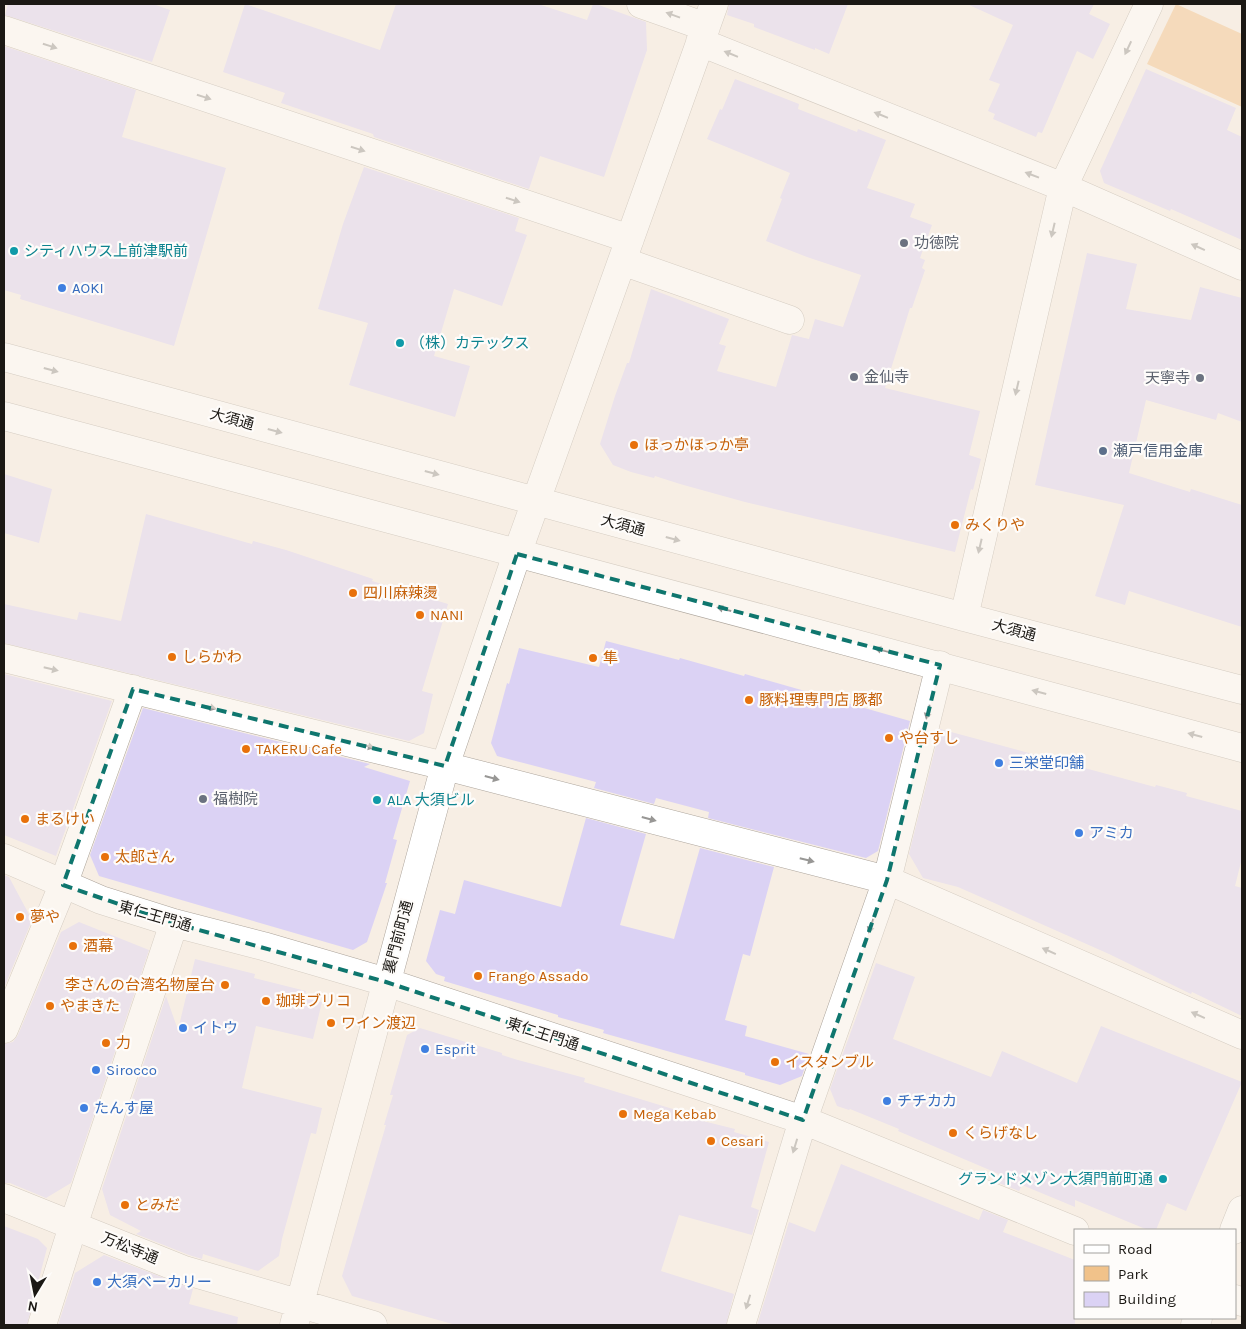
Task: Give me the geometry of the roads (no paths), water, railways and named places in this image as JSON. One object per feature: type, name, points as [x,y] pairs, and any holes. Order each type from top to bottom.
[{"type":"street","points":[[641,4],[707,24],[1063,188],[1242,266]]},
{"type":"street","points":[[964,617],[1063,188],[1149,4]]},
{"type":"street","name":"裏門前町通","points":[[297,1315],[445,766],[536,502],[707,24]]},
{"type":"street","points":[[4,30],[626,250],[790,320]]},
{"type":"street","name":"大須通","points":[[4,357],[536,502],[1242,690]]},
{"type":"street","points":[[4,416],[940,665],[1242,748]]},
{"type":"street","points":[[4,658],[133,688],[445,766],[887,880],[1242,1035]]},
{"type":"street","points":[[741,1325],[803,1120],[887,880],[940,665]]},
{"type":"street","points":[[4,1029],[63,885],[133,688]]},
{"type":"street","name":"東仁王門通","points":[[4,858],[101,900],[174,923],[263,946],[386,982],[803,1120],[1074,1231]]},
{"type":"street","points":[[42,1325],[174,923]]},
{"type":"street","name":"万松寺通","points":[[4,1198],[297,1315],[373,1325]]},
{"type":"street","points":[[1234,1229],[1242,1210]]},
{"type":"place","name":"功徳院","points":[[904,243]]},
{"type":"place","name":"シティハウス上前津駅前","points":[[14,251]]},
{"type":"place","name":"AOKI","points":[[62,288]]},
{"type":"place","name":"（株）カテックス","points":[[400,343]]},
{"type":"place","name":"金仙寺","points":[[854,377]]},
{"type":"place","name":"天寧寺","points":[[1200,378]]},
{"type":"place","name":"ほっかほっか亭","points":[[634,445]]},
{"type":"place","name":"瀬戸信用金庫","points":[[1103,451]]},
{"type":"place","name":"みくりや","points":[[955,525]]},
{"type":"place","name":"四川麻辣燙","points":[[353,593]]},
{"type":"place","name":"NANI","points":[[420,615]]},
{"type":"place","name":"しらかわ","points":[[172,657]]},
{"type":"place","name":"隼","points":[[593,658]]},
{"type":"place","name":"豚料理専門店 豚都","points":[[749,700]]},
{"type":"place","name":"や台すし","points":[[889,738]]},
{"type":"place","name":"TAKERU Cafe","points":[[246,749]]},
{"type":"place","name":"三栄堂印舗","points":[[999,763]]},
{"type":"place","name":"福樹院","points":[[203,799]]},
{"type":"place","name":"ALA 大須ビル","points":[[377,800]]},
{"type":"place","name":"まるけい","points":[[25,819]]},
{"type":"place","name":"アミカ","points":[[1079,833]]},
{"type":"place","name":"太郎さん","points":[[105,857]]},
{"type":"place","name":"夢や","points":[[20,917]]},
{"type":"place","name":"酒幕","points":[[73,946]]},
{"type":"place","name":"Frango Assado","points":[[478,976]]},
{"type":"place","name":"李さんの台湾名物屋台","points":[[225,985]]},
{"type":"place","name":"珈琲ブリコ","points":[[266,1001]]},
{"type":"place","name":"やまきた","points":[[50,1006]]},
{"type":"place","name":"ワイン渡辺","points":[[331,1023]]},
{"type":"place","name":"イトウ","points":[[183,1028]]},
{"type":"place","name":"力","points":[[106,1043]]},
{"type":"place","name":"Esprit","points":[[425,1049]]},
{"type":"place","name":"イスタンブル","points":[[775,1062]]},
{"type":"place","name":"Sirocco","points":[[96,1070]]},
{"type":"place","name":"チチカカ","points":[[887,1101]]},
{"type":"place","name":"たんす屋","points":[[84,1108]]},
{"type":"place","name":"Mega Kebab","points":[[623,1114]]},
{"type":"place","name":"くらげなし","points":[[953,1133]]},
{"type":"place","name":"Cesari","points":[[711,1141]]},
{"type":"place","name":"グランドメゾン大須門前町通","points":[[1163,1179]]},
{"type":"place","name":"とみだ","points":[[125,1205]]},
{"type":"place","name":"大須ベーカリー","points":[[97,1282]]}]
